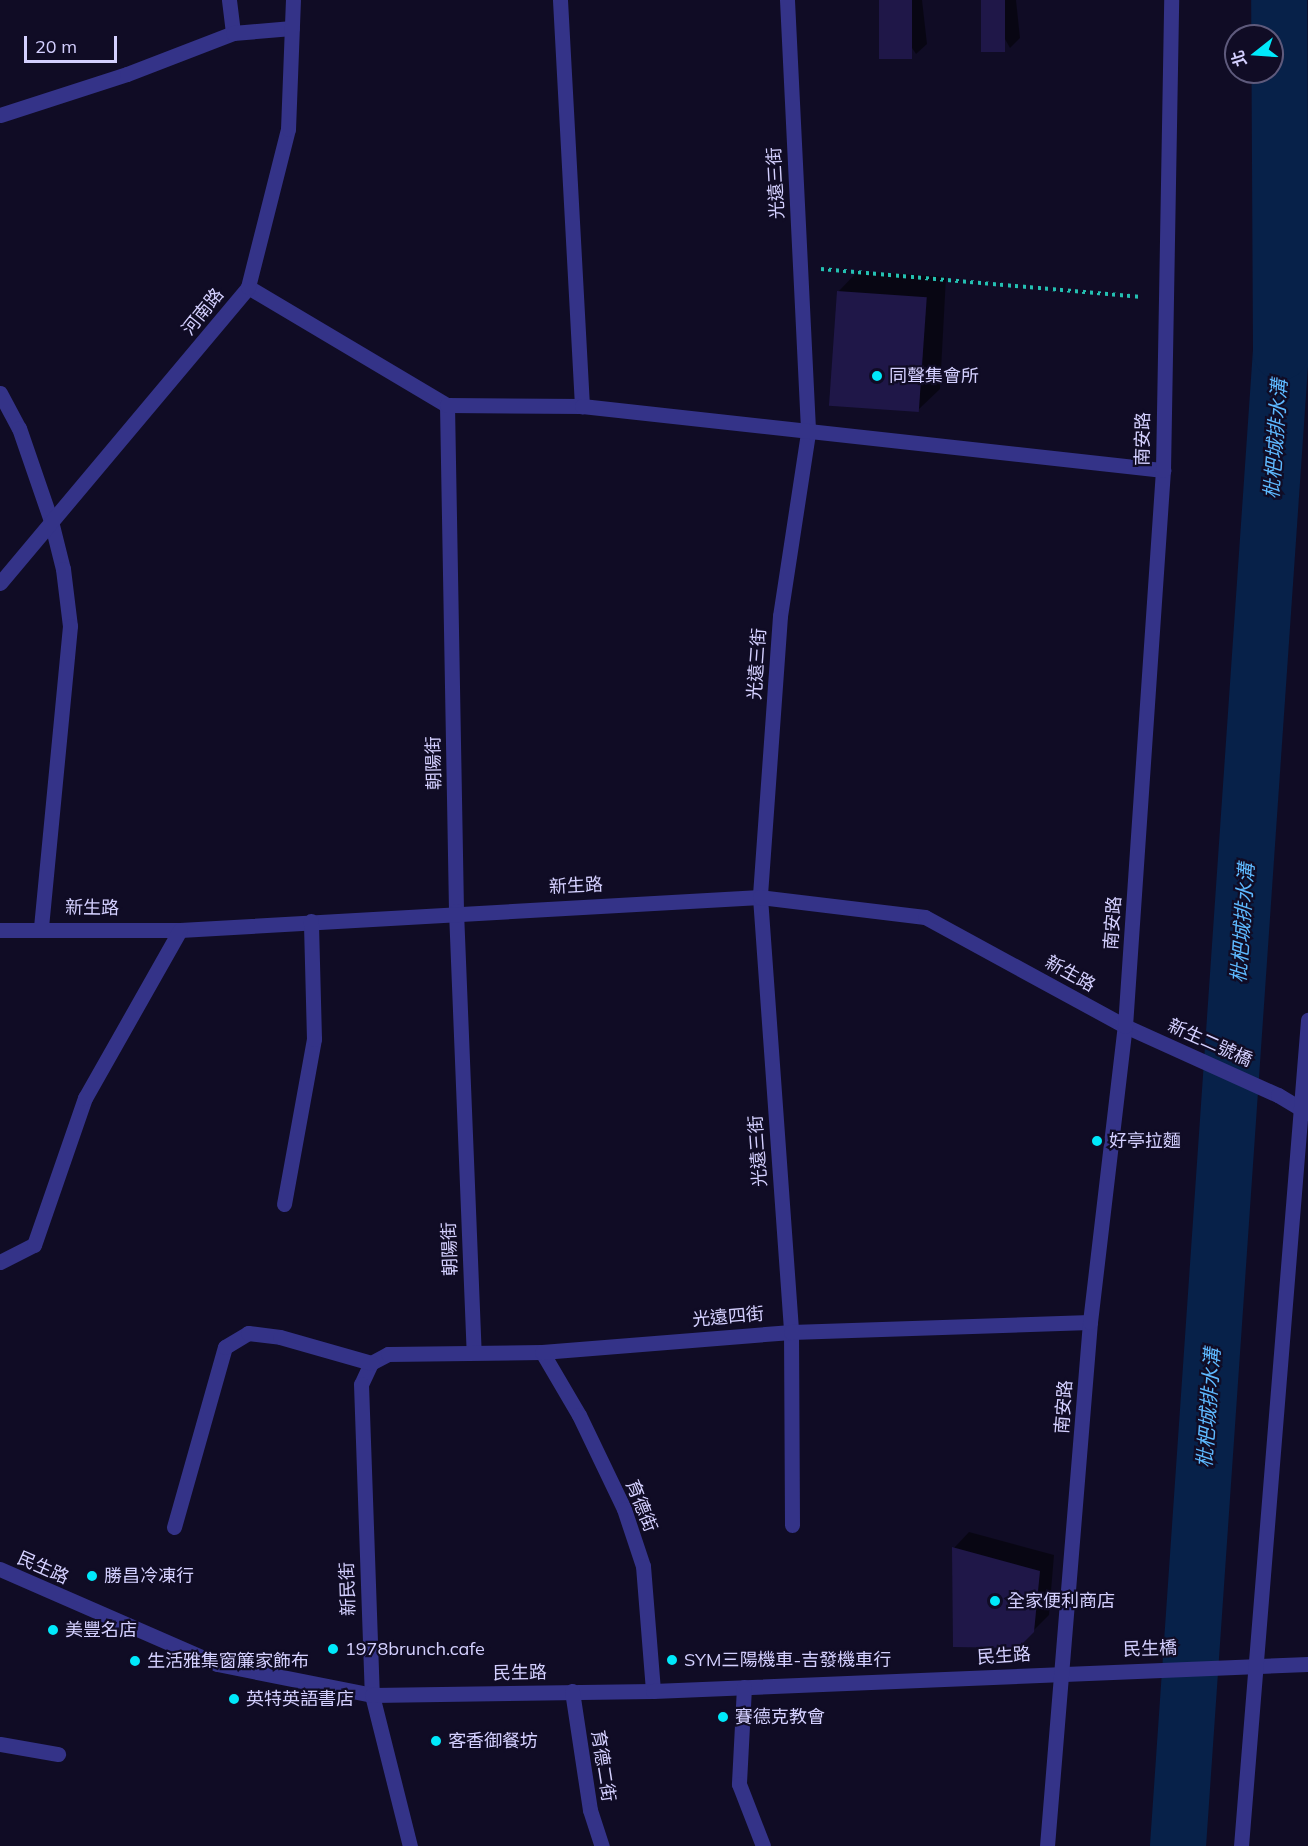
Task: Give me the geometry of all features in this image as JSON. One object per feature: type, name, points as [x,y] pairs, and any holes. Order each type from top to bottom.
[{"type":"street","points":[[229,0],[232,33]]},
{"type":"street","name":"河南路","points":[[0,584],[248,287],[288,129],[293,0]]},
{"type":"street","points":[[560,0],[582,406]]},
{"type":"street","name":"光遠三街","points":[[788,0],[808,433],[780,616],[760,897],[791,1332],[792,1525]]},
{"type":"street","name":"南安路","points":[[1047,1846],[1070,1671],[1090,1322],[1125,1026],[1163,470],[1164,298],[1171,0]]},
{"type":"street","points":[[0,115],[128,74],[232,33],[292,28]]},
{"type":"street","points":[[248,287],[447,405],[582,406],[808,433],[1163,470]]},
{"type":"street","points":[[0,393],[19,428],[51,521],[63,569],[70,626],[41,927]]},
{"type":"street","name":"朝陽街","points":[[447,405],[456,911],[474,1351]]},
{"type":"street","name":"新生路","points":[[0,930],[41,927],[180,930],[456,911],[760,897],[925,917],[1125,1026]]},
{"type":"street","points":[[284,1204],[314,1039],[310,921]]},
{"type":"street","points":[[0,1262],[34,1245],[85,1098],[180,930]]},
{"type":"street","points":[[1240,1846],[1304,1111],[1308,1020]]},
{"type":"street","name":"新生二號橋","points":[[1125,1026],[1278,1095],[1304,1111]]},
{"type":"street","name":"光遠四街","points":[[371,1364],[388,1354],[474,1351],[542,1352],[791,1332],[1090,1322]]},
{"type":"street","points":[[174,1527],[225,1347],[248,1333],[259,1334],[280,1337],[371,1364]]},
{"type":"street","name":"育德街","points":[[542,1352],[579,1415],[609,1478],[643,1566],[653,1691]]},
{"type":"street","name":"新民街","points":[[371,1364],[361,1384],[372,1695],[410,1846]]},
{"type":"street","name":"民生路","points":[[0,1569],[217,1664],[372,1695],[653,1691],[1070,1671]]},
{"type":"street","points":[[1256,1666],[1308,1664]]},
{"type":"street","name":"民生橋","points":[[1070,1671],[1256,1666]]},
{"type":"street","points":[[744,1687],[739,1784],[763,1846]]},
{"type":"street","name":"育德二街","points":[[572,1691],[590,1810],[602,1846]]},
{"type":"street","points":[[0,1744],[58,1754]]},
{"type":"path","points":[[800,267],[1164,298]]},
{"type":"building","points":[[879,0],[912,0],[912,59],[879,59]]},
{"type":"building","points":[[981,0],[1005,0],[1005,52],[981,52]]},
{"type":"building","name":"同聲集會所","points":[[837,291],[927,297],[919,412],[829,406]]},
{"type":"building","name":"全家便利商店","points":[[952,1547],[1040,1571],[1034,1632],[1018,1648],[953,1647]]},
{"type":"waterway","name":"枇杷城排水溝","points":[[1178,1846],[1281,352],[1279,0]]},
{"type":"place","name":"同聲集會所","points":[[877,376]]},
{"type":"place","name":"好亭拉麵","points":[[1097,1141]]},
{"type":"place","name":"勝昌冷凍行","points":[[92,1576]]},
{"type":"place","name":"全家便利商店","points":[[995,1601]]},
{"type":"place","name":"美豐名店","points":[[53,1630]]},
{"type":"place","name":"1978brunch.cafe","points":[[333,1649]]},
{"type":"place","name":"SYM三陽機車-吉發機車行","points":[[672,1660]]},
{"type":"place","name":"生活雅集窗簾家飾布","points":[[135,1661]]},
{"type":"place","name":"英特英語書店","points":[[234,1699]]},
{"type":"place","name":"賽德克教會","points":[[723,1717]]},
{"type":"place","name":"客香御餐坊","points":[[436,1741]]}]
